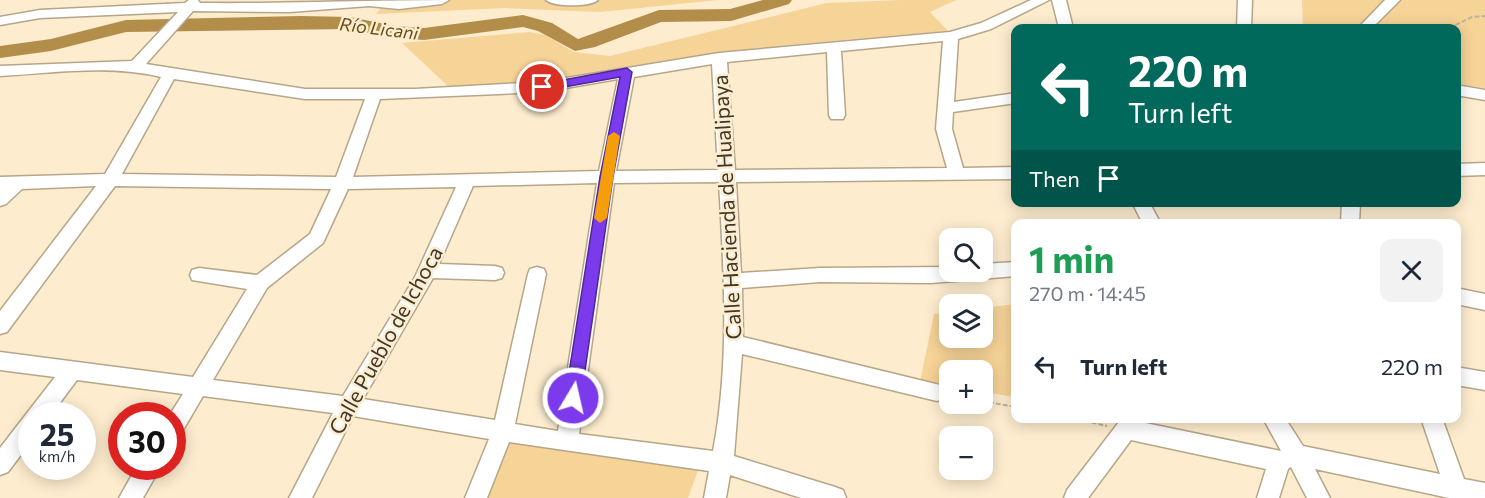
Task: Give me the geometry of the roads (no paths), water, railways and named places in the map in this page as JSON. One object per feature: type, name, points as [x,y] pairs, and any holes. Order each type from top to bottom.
[{"type":"street","points":[[0,21],[40,14],[193,4],[290,8],[369,2],[399,5],[442,0]]},
{"type":"street","points":[[553,0],[591,0]]},
{"type":"street","points":[[0,87],[7,70],[136,66],[170,74],[305,94],[468,92],[542,87],[719,58],[951,36],[986,26],[1042,0]]},
{"type":"street","points":[[1059,0],[1065,24]]},
{"type":"street","points":[[1244,24],[1245,0]]},
{"type":"street","points":[[1369,24],[1393,0]]},
{"type":"street","points":[[136,66],[193,4]]},
{"type":"street","points":[[951,36],[944,129],[957,174]]},
{"type":"street","points":[[834,47],[837,115]]},
{"type":"street","name":"Calle Hacienda de Hualipaya","points":[[715,498],[723,463],[732,380],[733,281],[719,58]]},
{"type":"street","points":[[567,442],[606,177],[627,72]]},
{"type":"street","points":[[0,326],[110,180],[170,74]]},
{"type":"street","points":[[1461,91],[1485,95]]},
{"type":"street","points":[[186,408],[260,283],[317,238],[342,183],[374,94]]},
{"type":"street","points":[[945,108],[1011,99]]},
{"type":"street","points":[[1461,170],[1485,169]]},
{"type":"street","points":[[0,183],[110,180],[342,183],[606,177],[1011,173]]},
{"type":"street","name":"Calle Pueblo de Ichoca","points":[[300,498],[348,406],[427,271],[467,180]]},
{"type":"street","points":[[0,200],[18,182]]},
{"type":"street","points":[[733,281],[820,275],[931,276],[1011,269]]},
{"type":"street","points":[[427,271],[495,273]]},
{"type":"street","points":[[476,498],[503,431],[537,274]]},
{"type":"street","points":[[199,275],[260,283]]},
{"type":"street","points":[[1461,297],[1485,302]]},
{"type":"street","points":[[732,343],[937,392]]},
{"type":"street","points":[[0,361],[201,385],[348,406],[567,442],[723,463],[835,498]]},
{"type":"street","points":[[48,402],[73,369]]},
{"type":"street","points":[[1461,377],[1485,381]]},
{"type":"street","points":[[1275,423],[1288,458],[1319,498]]},
{"type":"street","points":[[1433,423],[1457,493]]},
{"type":"street","points":[[1075,498],[1126,429],[1288,458],[1457,493],[1485,494]]},
{"type":"street","points":[[0,465],[18,441]]},
{"type":"street","points":[[1268,498],[1288,458]]},
{"type":"street","points":[[130,498],[141,480]]},
{"type":"waterway","name":"Río Licani","points":[[0,52],[51,45],[126,26],[301,22],[350,23],[395,32],[424,34],[523,21],[545,27],[575,45],[588,43],[659,16],[731,15],[783,0]]}]
